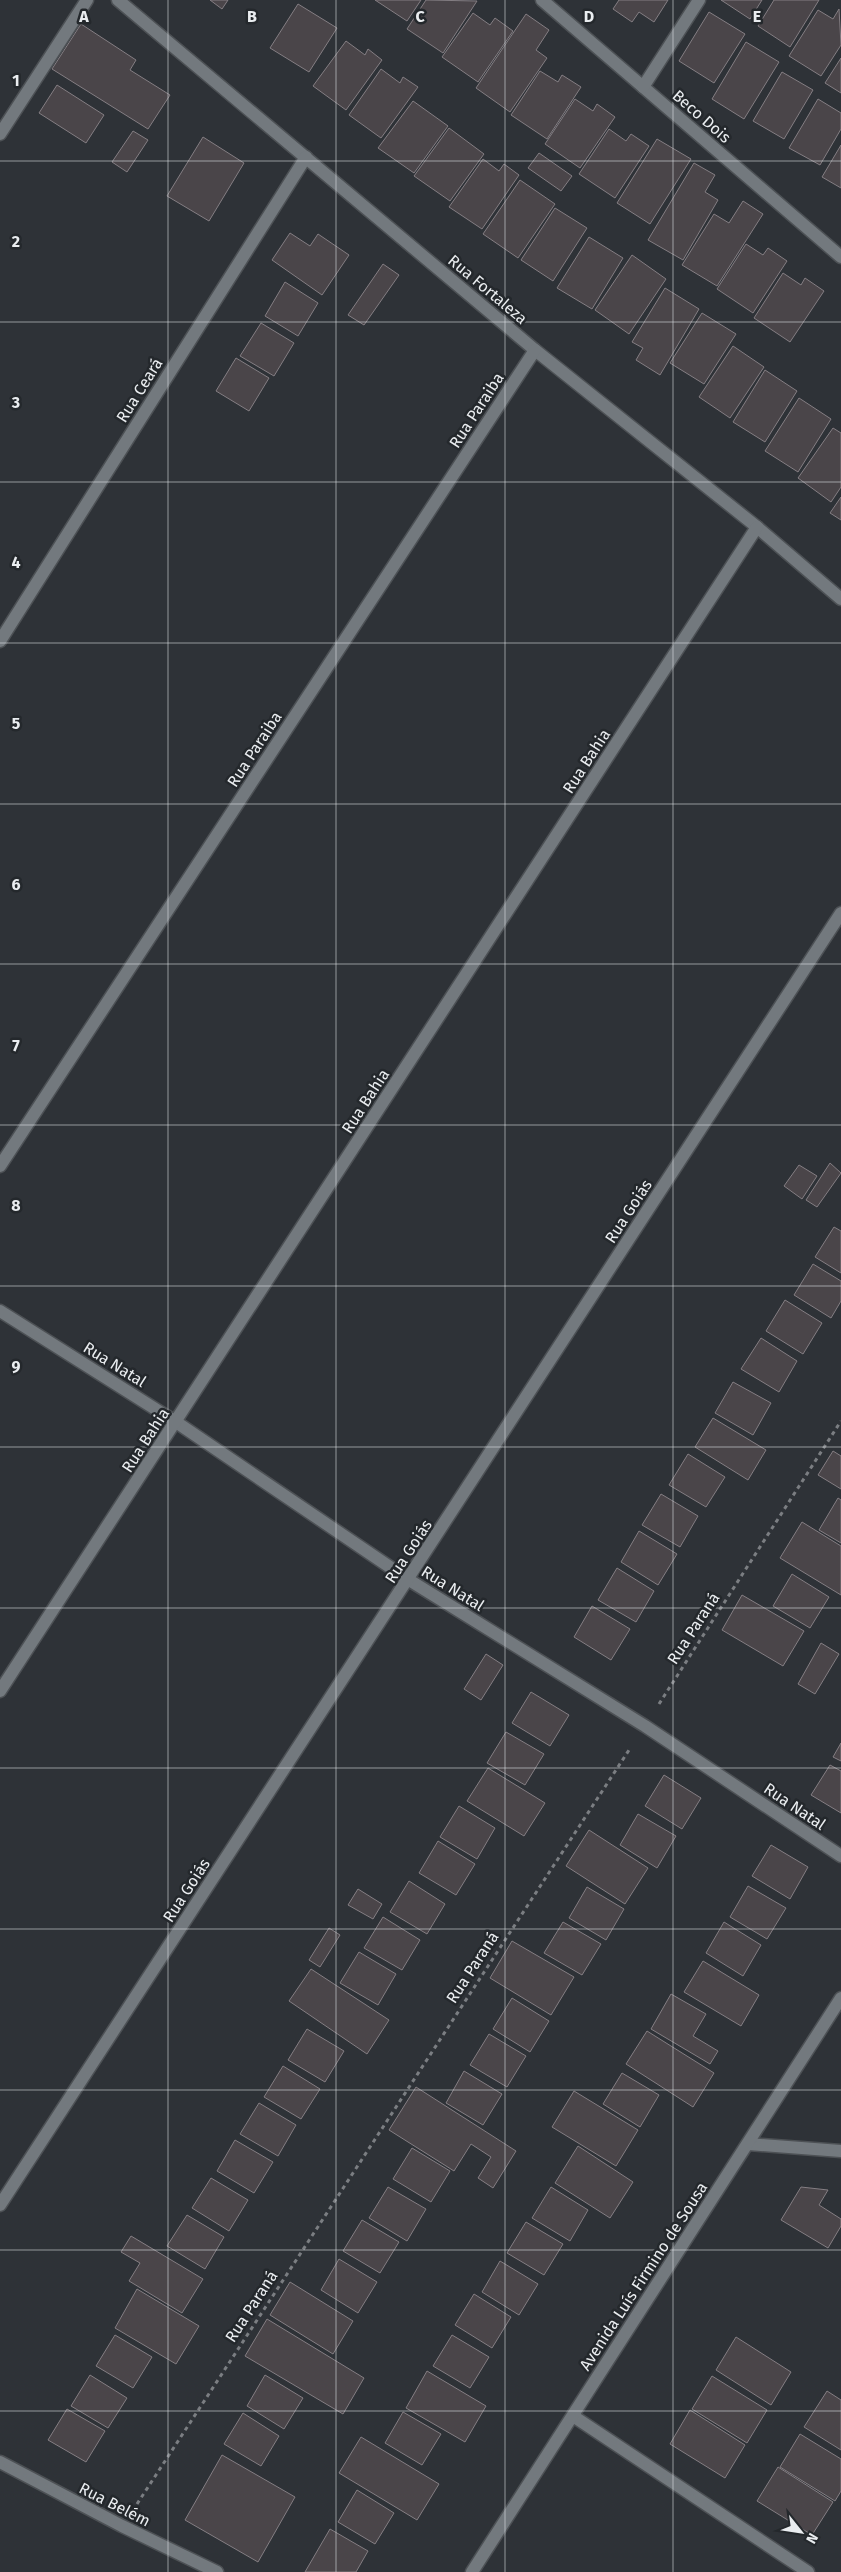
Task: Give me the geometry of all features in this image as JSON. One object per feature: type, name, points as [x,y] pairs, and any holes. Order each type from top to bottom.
[{"type":"street","points":[[0,134],[87,0]]},
{"type":"street","name":"Rua Fortaleza","points":[[118,0],[535,350],[757,527],[841,599]]},
{"type":"street","name":"Beco Dois","points":[[542,0],[841,257]]},
{"type":"street","points":[[643,87],[699,0]]},
{"type":"street","name":"Rua Ceará","points":[[0,641],[306,157]]},
{"type":"street","name":"Rua Paraiba","points":[[0,1166],[535,350]]},
{"type":"street","name":"Rua Bahia","points":[[0,1691],[757,527]]},
{"type":"street","name":"Rua Goiás","points":[[0,2206],[409,1580],[841,913]]},
{"type":"street","name":"Rua Natal","points":[[0,1311],[176,1422],[409,1580],[645,1726],[841,1856]]},
{"type":"street","name":"Avenida Luís Firmino de Sousa","points":[[472,2572],[841,1998]]},
{"type":"street","points":[[748,2144],[841,2152]]},
{"type":"street","points":[[573,2416],[808,2572]]},
{"type":"street","name":"Rua Belém","points":[[0,2462],[122,2526],[217,2572]]},
{"type":"path","name":"Rua Paraná","points":[[122,2526],[645,1726],[841,1421]]},
{"type":"building","points":[[210,0],[228,0],[222,9]]},
{"type":"building","points":[[375,0],[421,0],[407,21]]},
{"type":"building","points":[[426,0],[477,1],[443,53],[407,29]]},
{"type":"building","points":[[619,0],[668,0],[654,22],[639,12],[632,22],[613,9]]},
{"type":"building","points":[[721,0],[762,0],[750,19]]},
{"type":"building","points":[[774,0],[819,0],[790,47],[758,26]]},
{"type":"building","points":[[298,4],[337,28],[309,72],[270,48]]},
{"type":"building","points":[[839,9],[841,45],[821,76],[789,56],[818,10],[833,19]]},
{"type":"building","points":[[709,12],[745,34],[714,83],[679,61]]},
{"type":"building","points":[[473,13],[490,25],[495,18],[513,31],[478,82],[442,57]]},
{"type":"building","points":[[526,14],[549,30],[536,50],[547,58],[510,112],[476,88]]},
{"type":"building","points":[[81,24],[136,60],[130,70],[170,95],[148,129],[52,69]]},
{"type":"building","points":[[346,41],[365,55],[368,49],[382,60],[346,110],[313,86]]},
{"type":"building","points":[[746,42],[779,62],[744,119],[712,99]]},
{"type":"building","points":[[841,58],[841,93],[825,83]]},
{"type":"building","points":[[381,69],[400,83],[403,77],[418,87],[381,138],[349,115]]},
{"type":"building","points":[[540,71],[558,82],[562,75],[581,87],[547,139],[511,115]]},
{"type":"building","points":[[782,72],[813,90],[784,139],[753,121]]},
{"type":"building","points":[[57,85],[104,115],[86,143],[39,113]]},
{"type":"building","points":[[575,99],[593,111],[597,104],[615,117],[580,168],[545,144]]},
{"type":"building","points":[[818,99],[841,113],[841,129],[820,165],[789,148]]},
{"type":"building","points":[[413,101],[448,126],[414,173],[378,148]]},
{"type":"building","points":[[449,128],[484,154],[450,201],[414,176]]},
{"type":"building","points":[[609,129],[626,141],[631,134],[649,146],[615,198],[579,174]]},
{"type":"building","points":[[133,131],[148,140],[127,172],[112,162]]},
{"type":"building","points":[[203,137],[244,163],[209,221],[167,196]]},
{"type":"building","points":[[657,139],[691,159],[650,224],[617,203]]},
{"type":"building","points":[[841,145],[841,188],[822,177]]},
{"type":"building","points":[[539,153],[572,176],[561,191],[528,168]]},
{"type":"building","points":[[483,159],[499,171],[504,164],[519,175],[482,229],[449,207]]},
{"type":"building","points":[[694,163],[715,175],[705,192],[718,200],[683,260],[648,240]]},
{"type":"building","points":[[520,180],[555,204],[518,258],[483,234]]},
{"type":"building","points":[[743,201],[763,214],[717,286],[682,265],[714,214],[729,223]]},
{"type":"building","points":[[555,208],[587,228],[553,281],[521,260]]},
{"type":"building","points":[[290,233],[310,246],[318,234],[349,255],[322,295],[272,260]]},
{"type":"building","points":[[589,237],[623,258],[592,309],[557,288]]},
{"type":"building","points":[[746,244],[763,255],[768,248],[787,261],[753,313],[717,289]]},
{"type":"building","points":[[632,255],[666,279],[629,334],[595,310]]},
{"type":"building","points":[[383,264],[399,275],[364,325],[348,315]]},
{"type":"building","points":[[783,273],[801,285],[805,278],[824,291],[790,342],[754,318]]},
{"type":"building","points":[[285,282],[318,303],[298,336],[265,316]]},
{"type":"building","points":[[665,288],[699,309],[660,375],[636,360],[643,348],[632,342]]},
{"type":"building","points":[[702,313],[736,334],[704,384],[670,363]]},
{"type":"building","points":[[261,323],[294,343],[274,376],[240,356]]},
{"type":"building","points":[[733,346],[764,367],[730,418],[699,397]]},
{"type":"building","points":[[236,358],[269,378],[249,411],[216,391]]},
{"type":"building","points":[[765,370],[797,391],[765,442],[733,422]]},
{"type":"building","points":[[799,398],[831,419],[798,472],[765,451]]},
{"type":"building","points":[[833,428],[841,433],[841,487],[831,502],[798,478]]},
{"type":"building","points":[[841,497],[841,520],[830,513]]},
{"type":"building","points":[[830,1163],[841,1173],[817,1207],[806,1200]]},
{"type":"building","points":[[799,1165],[817,1176],[802,1199],[784,1186]]},
{"type":"building","points":[[834,1227],[841,1231],[841,1273],[815,1257]]},
{"type":"building","points":[[813,1264],[841,1281],[841,1301],[831,1318],[794,1295]]},
{"type":"building","points":[[785,1300],[822,1323],[803,1354],[766,1331]]},
{"type":"building","points":[[761,1338],[797,1361],[779,1392],[741,1369]]},
{"type":"building","points":[[733,1382],[771,1403],[753,1435],[715,1413]]},
{"type":"building","points":[[713,1418],[766,1450],[748,1480],[695,1447]]},
{"type":"building","points":[[833,1451],[841,1456],[841,1489],[818,1475]]},
{"type":"building","points":[[688,1454],[725,1477],[706,1507],[669,1485]]},
{"type":"building","points":[[661,1494],[698,1516],[680,1547],[642,1525]]},
{"type":"building","points":[[838,1498],[841,1500],[841,1543],[819,1530]]},
{"type":"building","points":[[802,1522],[841,1546],[841,1595],[780,1558]]},
{"type":"building","points":[[639,1531],[677,1554],[658,1585],[621,1562]]},
{"type":"building","points":[[617,1568],[654,1591],[636,1622],[598,1600]]},
{"type":"building","points":[[792,1574],[829,1597],[810,1628],[773,1606]]},
{"type":"building","points":[[742,1595],[804,1631],[783,1666],[722,1630]]},
{"type":"building","points":[[592,1606],[630,1629],[611,1660],[574,1637]]},
{"type":"building","points":[[821,1643],[839,1654],[815,1694],[798,1684]]},
{"type":"building","points":[[486,1654],[503,1665],[481,1700],[464,1689]]},
{"type":"building","points":[[531,1692],[569,1715],[550,1746],[512,1723]]},
{"type":"building","points":[[506,1732],[544,1754],[525,1785],[487,1763]]},
{"type":"building","points":[[841,1743],[841,1761],[833,1757]]},
{"type":"building","points":[[830,1765],[841,1771],[841,1813],[811,1795]]},
{"type":"building","points":[[488,1768],[545,1803],[524,1836],[467,1801]]},
{"type":"building","points":[[664,1775],[701,1798],[682,1829],[645,1806]]},
{"type":"building","points":[[459,1806],[495,1828],[477,1859],[440,1837]]},
{"type":"building","points":[[638,1814],[676,1836],[657,1868],[620,1845]]},
{"type":"building","points":[[589,1830],[648,1868],[625,1904],[566,1866]]},
{"type":"building","points":[[438,1841],[475,1864],[456,1895],[419,1873]]},
{"type":"building","points":[[771,1845],[808,1867],[790,1899],[752,1876]]},
{"type":"building","points":[[409,1881],[445,1904],[427,1934],[390,1912]]},
{"type":"building","points":[[748,1886],[786,1908],[767,1939],[730,1917]]},
{"type":"building","points":[[587,1887],[624,1909],[606,1940],[569,1918]]},
{"type":"building","points":[[358,1889],[382,1904],[373,1919],[348,1905]]},
{"type":"building","points":[[383,1917],[420,1940],[402,1970],[364,1948]]},
{"type":"building","points":[[563,1922],[601,1944],[582,1975],[544,1953]]},
{"type":"building","points":[[724,1922],[761,1945],[743,1976],[706,1953]]},
{"type":"building","points":[[329,1928],[340,1935],[320,1967],[309,1960]]},
{"type":"building","points":[[512,1941],[574,1977],[551,2015],[490,1978]]},
{"type":"building","points":[[359,1952],[396,1974],[378,2005],[340,1983]]},
{"type":"building","points":[[703,1961],[759,1995],[741,2026],[684,1992]]},
{"type":"building","points":[[311,1969],[389,2020],[367,2054],[289,2001]]},
{"type":"building","points":[[671,1994],[706,2014],[693,2036],[718,2051],[710,2064],[651,2029]]},
{"type":"building","points":[[512,1998],[549,2021],[530,2052],[493,2029]]},
{"type":"building","points":[[307,2029],[344,2051],[325,2082],[288,2060]]},
{"type":"building","points":[[647,2031],[714,2073],[693,2107],[626,2064]]},
{"type":"building","points":[[489,2034],[526,2056],[507,2087],[470,2065]]},
{"type":"building","points":[[283,2066],[320,2089],[301,2119],[264,2097]]},
{"type":"building","points":[[464,2071],[502,2094],[483,2125],[446,2103]]},
{"type":"building","points":[[622,2073],[659,2095],[640,2127],[603,2104]]},
{"type":"building","points":[[416,2087],[516,2151],[493,2188],[478,2178],[491,2157],[471,2144],[454,2171],[389,2130]]},
{"type":"building","points":[[574,2091],[638,2130],[616,2166],[552,2127]]},
{"type":"building","points":[[259,2103],[296,2125],[278,2156],[240,2134]]},
{"type":"building","points":[[235,2140],[273,2162],[254,2193],[217,2171]]},
{"type":"building","points":[[578,2146],[633,2182],[610,2218],[555,2183]]},
{"type":"building","points":[[412,2148],[450,2171],[431,2202],[393,2179]]},
{"type":"building","points":[[211,2178],[248,2200],[229,2231],[192,2208]]},
{"type":"building","points":[[388,2187],[426,2209],[407,2241],[369,2218]]},
{"type":"building","points":[[551,2187],[588,2210],[570,2241],[532,2218]]},
{"type":"building","points":[[801,2187],[828,2190],[819,2205],[841,2219],[841,2226],[828,2248],[781,2220]]},
{"type":"building","points":[[187,2215],[224,2237],[205,2269],[167,2246]]},
{"type":"building","points":[[362,2220],[399,2242],[380,2273],[343,2251]]},
{"type":"building","points":[[526,2222],[563,2244],[544,2275],[507,2253]]},
{"type":"building","points":[[131,2236],[203,2279],[182,2313],[129,2281],[140,2263],[121,2252]]},
{"type":"building","points":[[339,2259],[377,2282],[358,2313],[321,2290]]},
{"type":"building","points":[[500,2261],[538,2284],[519,2315],[482,2292]]},
{"type":"building","points":[[290,2282],[353,2321],[333,2354],[270,2315]]},
{"type":"building","points":[[137,2289],[199,2326],[176,2364],[115,2328]]},
{"type":"building","points":[[474,2294],[511,2317],[492,2348],[455,2325]]},
{"type":"building","points":[[267,2319],[364,2378],[343,2414],[245,2356]]},
{"type":"building","points":[[115,2335],[152,2357],[133,2388],[96,2366]]},
{"type":"building","points":[[452,2335],[489,2357],[470,2388],[433,2366]]},
{"type":"building","points":[[736,2337],[791,2372],[771,2405],[716,2370]]},
{"type":"building","points":[[427,2371],[486,2406],[465,2442],[406,2408]]},
{"type":"building","points":[[90,2375],[127,2398],[108,2428],[71,2406]]},
{"type":"building","points":[[265,2375],[303,2398],[284,2429],[247,2406]]},
{"type":"building","points":[[712,2376],[767,2410],[747,2443],[692,2409]]},
{"type":"building","points":[[827,2391],[841,2400],[841,2450],[804,2427]]},
{"type":"building","points":[[67,2409],[105,2431],[86,2462],[48,2440]]},
{"type":"building","points":[[690,2410],[745,2445],[725,2478],[670,2444]]},
{"type":"building","points":[[403,2412],[441,2434],[422,2465],[385,2443]]},
{"type":"building","points":[[243,2413],[279,2436],[261,2466],[224,2444]]},
{"type":"building","points":[[800,2434],[841,2459],[841,2491],[835,2501],[780,2467]]},
{"type":"building","points":[[361,2437],[439,2484],[417,2520],[339,2473]]},
{"type":"building","points":[[222,2455],[295,2497],[258,2562],[185,2520]]},
{"type":"building","points":[[778,2467],[833,2502],[812,2535],[757,2501]]},
{"type":"building","points":[[357,2490],[394,2513],[375,2544],[338,2522]]},
{"type":"building","points":[[330,2529],[368,2551],[356,2572],[305,2572]]}]
